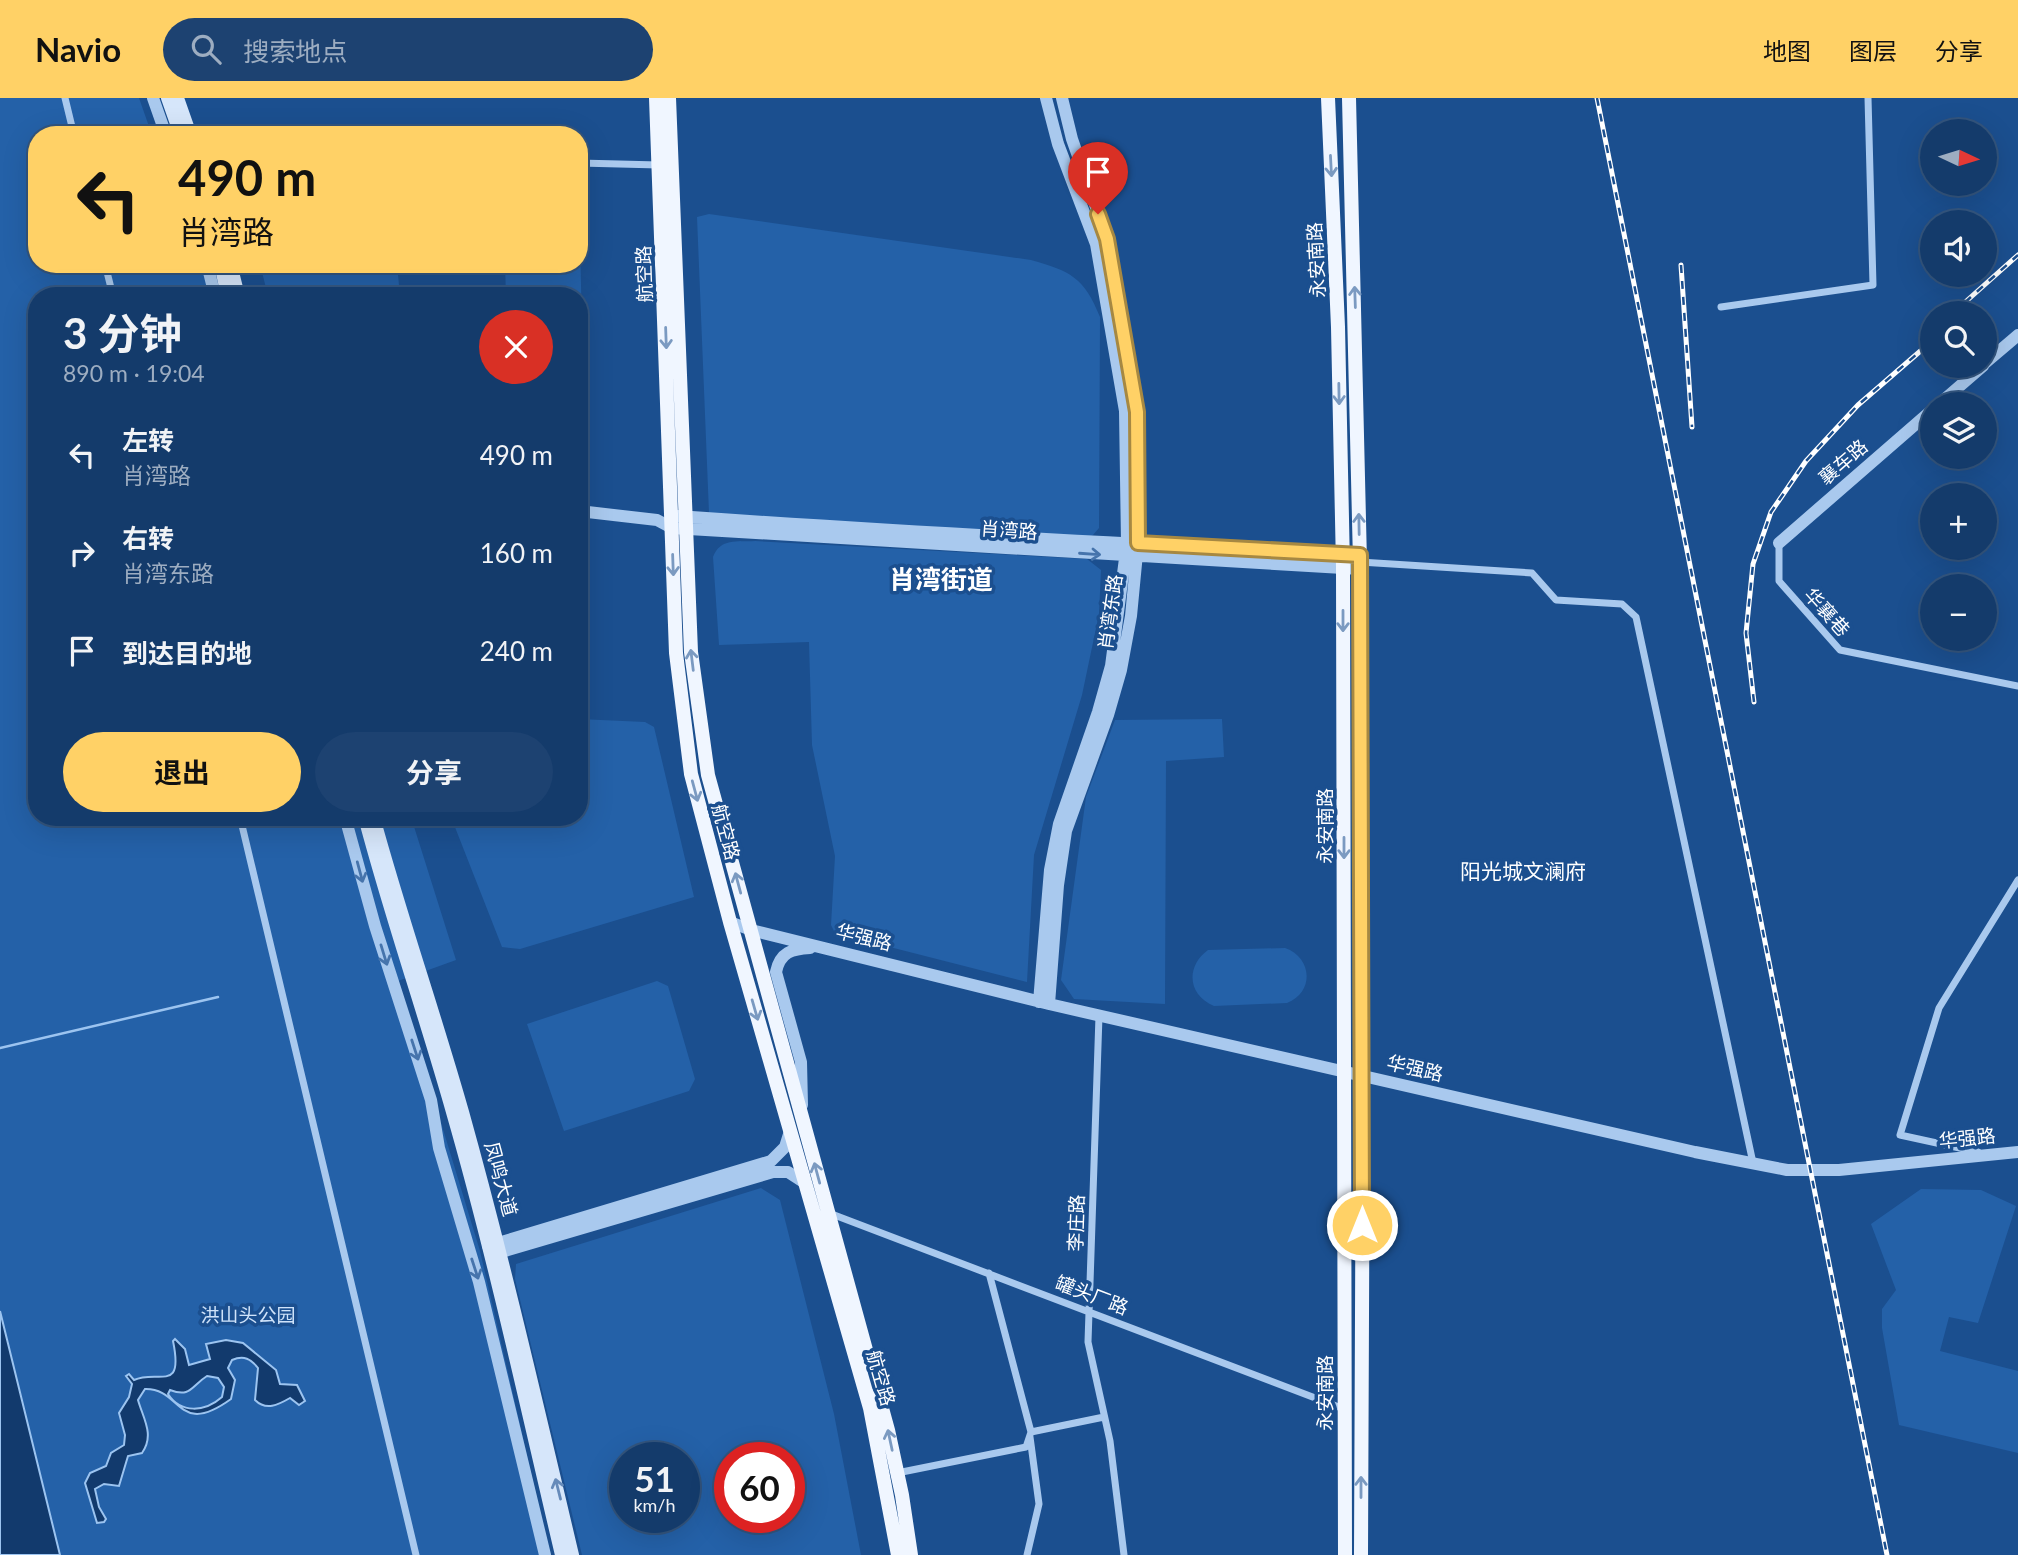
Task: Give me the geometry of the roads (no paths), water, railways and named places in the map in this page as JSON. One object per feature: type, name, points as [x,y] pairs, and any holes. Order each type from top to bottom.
[{"type":"main road","points":[[167,98],[177,126]]},
{"type":"main road","points":[[178,98],[188,126]]},
{"type":"main road","name":"航空路","points":[[656,98],[674,522],[708,775],[888,1430],[911,1555]]},
{"type":"main road","name":"航空路","points":[[669,98],[676,653],[689,762],[730,922],[870,1408],[898,1555]]},
{"type":"main road","name":"永安南路","points":[[1328,98],[1338,327],[1342,561],[1345,1555]]},
{"type":"main road","name":"永安南路","points":[[1349,98],[1360,562],[1362,1555]]},
{"type":"main road","name":"凤鸣大道","points":[[367,826],[398,920],[494,1249],[573,1555]]},
{"type":"main road","name":"凤鸣大道","points":[[376,826],[398,920]]},
{"type":"main road","name":"凤鸣大道","points":[[494,1249],[561,1555]]},
{"type":"street","points":[[65,98],[72,126]]},
{"type":"street","points":[[153,98],[163,126]]},
{"type":"street","name":"肖湾东路","points":[[1046,98],[1058,144],[1096,244],[1125,411],[1132,550]]},
{"type":"street","name":"肖湾东路","points":[[1044,1003],[1050,870],[1059,824],[1111,666],[1132,550],[1137,412],[1107,239],[1072,139],[1062,98]]},
{"type":"street","points":[[1721,307],[1873,285],[1868,98]]},
{"type":"street","points":[[588,163],[660,165]]},
{"type":"street","points":[[1997,354],[2018,335]]},
{"type":"street","points":[[1953,392],[1969,378]]},
{"type":"street","name":"襄车路","points":[[1779,543],[1920,420]]},
{"type":"street","name":"肖湾路","points":[[588,512],[674,522],[1360,562]]},
{"type":"street","name":"华襄巷","points":[[1779,543],[1779,581],[1840,650],[2018,686]]},
{"type":"street","points":[[1360,562],[1532,573],[1556,600],[1622,604],[1636,617],[1753,1163]]},
{"type":"street","points":[[242,826],[416,1555]]},
{"type":"street","points":[[347,826],[375,926],[431,1100],[439,1148],[479,1282],[545,1555]]},
{"type":"street","points":[[1990,1155],[1900,1135],[1939,1008],[2018,880]]},
{"type":"street","name":"华强路","points":[[730,922],[751,930],[1099,1016],[1787,1170],[1839,1170],[2018,1152]]},
{"type":"street","points":[[803,1120],[801,1062],[776,972],[782,955],[794,949],[827,947]]},
{"type":"street","name":"李庄路","points":[[1099,1016],[1088,1342],[1110,1441],[1124,1555]]},
{"type":"street","points":[[494,1249],[771,1161],[785,1147],[790,1130]]},
{"type":"street","points":[[494,1249],[773,1172],[788,1172],[805,1183]]},
{"type":"street","name":"罐头厂路","points":[[828,1212],[1345,1409]]},
{"type":"street","points":[[989,1273],[1031,1434],[1039,1504],[1027,1555]]},
{"type":"street","points":[[1031,1434],[1104,1417]]},
{"type":"street","points":[[897,1473],[1026,1447],[1031,1434]]},
{"type":"waterway","points":[[0,1048],[218,997]]},
{"type":"railway","points":[[1597,98],[1887,1555]]},
{"type":"railway","points":[[1966,301],[2018,255]]},
{"type":"railway","points":[[1681,265],[1692,427]]},
{"type":"railway","points":[[1754,702],[1746,633],[1753,564],[1771,512],[1806,461],[1858,405],[1920,351]]},
{"type":"district","name":"肖湾街道","points":[[941,580]]},
{"type":"district","name":"阳光城文澜府","points":[[1523,872]]},
{"type":"park label","name":"洪山头公园","points":[[248,1315]]}]
